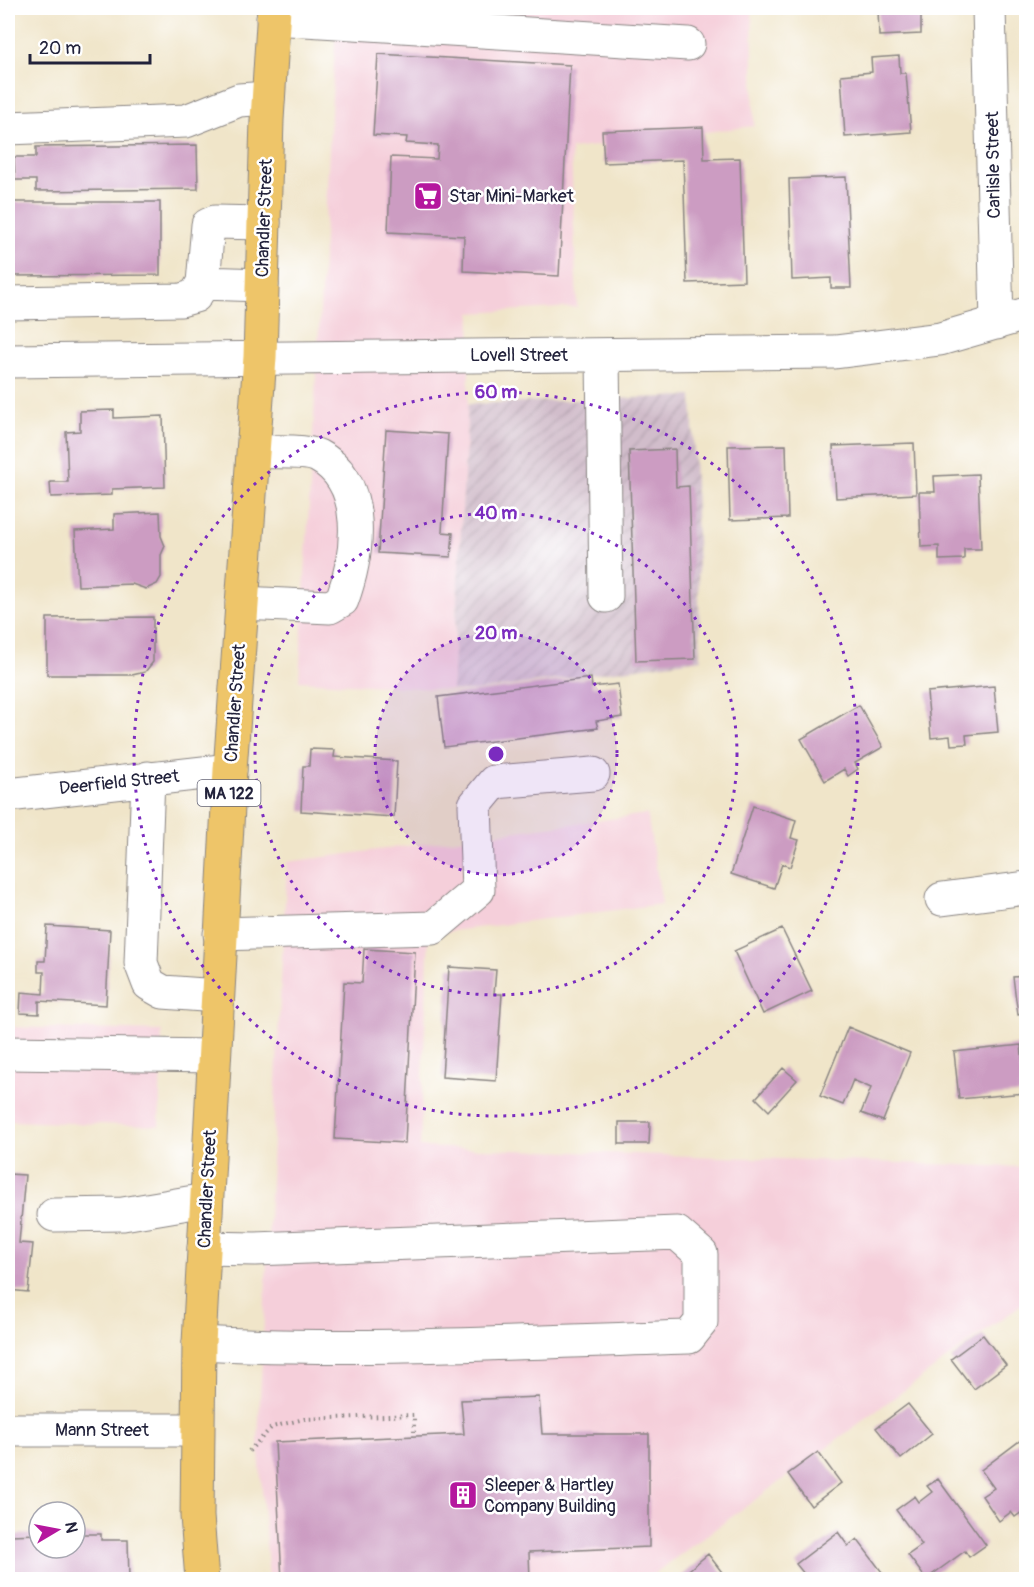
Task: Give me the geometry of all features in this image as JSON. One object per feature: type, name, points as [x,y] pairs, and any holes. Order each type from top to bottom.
[{"type":"main road","name":"Chandler Street","points":[[202,1580],[197,1516],[199,1343],[230,770],[260,357],[273,13]]},
{"type":"street","name":"Carlisle Street","points":[[988,8],[1012,318]]},
{"type":"street","points":[[273,13],[688,44]]},
{"type":"street","points":[[8,128],[186,121],[239,100],[268,99]]},
{"type":"street","points":[[8,303],[181,300],[195,296],[203,284],[208,225],[215,222],[264,223]]},
{"type":"street","points":[[203,284],[262,285]]},
{"type":"street","name":"Lovell Street","points":[[8,360],[845,352],[940,339],[1012,318]]},
{"type":"street","points":[[603,355],[606,596]]},
{"type":"street","points":[[242,603],[330,607],[342,600],[353,554],[355,518],[351,495],[333,469],[317,456],[254,452]]},
{"type":"street","name":"Deerfield Street","points":[[8,795],[230,770]]},
{"type":"street","points":[[220,934],[434,927],[478,890],[475,806],[494,782],[593,774]]},
{"type":"street","points":[[148,778],[141,963],[149,984],[163,992],[217,996]]},
{"type":"street","points":[[942,898],[1026,888]]},
{"type":"street","points":[[8,1053],[214,1056]]},
{"type":"street","points":[[54,1215],[123,1214],[206,1200]]},
{"type":"street","points":[[199,1343],[422,1346],[689,1337],[700,1322],[701,1254],[677,1233],[255,1249],[204,1248]]},
{"type":"street","name":"Mann Street","points":[[8,1430],[197,1430]]},
{"type":"path","points":[[249,1451],[272,1427],[304,1419],[414,1415],[414,1432]]},
{"type":"shaded area","points":[[337,8],[752,8],[754,126],[571,149],[577,307],[471,313],[452,690],[299,681]]},
{"type":"shaded area","points":[[692,396],[701,659],[474,691],[452,690],[468,404]]},
{"type":"shaded area","points":[[647,814],[662,904],[429,934],[420,1147],[1020,1167],[1026,1180],[1026,1301],[647,1579],[269,1580],[258,1439],[287,862]]},
{"type":"shaded area","points":[[8,1027],[162,1031],[159,1126],[8,1121]]},
{"type":"building","points":[[878,8],[921,8],[921,34],[879,36]]},
{"type":"building","points":[[378,54],[570,65],[559,276],[463,271],[464,236],[388,232],[391,157],[437,159],[438,145],[406,143],[407,137],[373,135]]},
{"type":"building","points":[[899,56],[900,73],[906,73],[911,132],[845,137],[841,75],[872,72],[871,58]]},
{"type":"building","points":[[703,127],[704,159],[740,158],[744,281],[687,283],[683,160],[604,163],[602,131]]},
{"type":"building","points":[[197,145],[198,189],[36,191],[36,180],[15,180],[14,157],[36,157],[36,147]]},
{"type":"building","points":[[846,177],[851,288],[831,288],[831,278],[792,280],[789,179]]},
{"type":"building","points":[[8,202],[160,202],[160,275],[8,276]]},
{"type":"building","points":[[114,410],[114,418],[163,416],[165,487],[112,489],[112,495],[51,497],[50,482],[68,482],[66,432],[80,431],[80,411]]},
{"type":"building","points":[[386,430],[448,434],[442,532],[453,533],[451,557],[378,553]]},
{"type":"building","points":[[914,443],[916,494],[836,498],[833,446]]},
{"type":"building","points":[[786,445],[788,518],[730,520],[728,446]]},
{"type":"building","points":[[675,449],[676,487],[689,486],[695,659],[636,661],[629,451]]},
{"type":"building","points":[[978,474],[981,549],[964,549],[964,559],[939,560],[939,546],[921,547],[919,492],[935,492],[934,476]]},
{"type":"building","points":[[160,512],[161,536],[165,546],[161,555],[161,577],[157,584],[146,589],[132,584],[78,586],[75,531],[114,529],[114,514]]},
{"type":"building","points":[[153,617],[153,662],[145,672],[132,675],[47,675],[47,618]]},
{"type":"building","points":[[591,678],[592,687],[618,684],[622,717],[596,721],[598,728],[444,747],[438,697]]},
{"type":"building","points":[[994,686],[998,732],[966,735],[967,744],[951,745],[950,736],[931,738],[927,692]]},
{"type":"building","points":[[859,705],[883,747],[855,763],[858,769],[848,776],[844,769],[825,781],[801,739]]},
{"type":"building","points":[[310,749],[335,750],[334,757],[397,761],[394,817],[301,811],[303,766],[309,766]]},
{"type":"building","points":[[753,806],[796,820],[791,838],[799,840],[790,867],[782,864],[774,888],[731,874]]},
{"type":"building","points":[[47,926],[110,930],[106,1005],[39,1001],[39,1014],[20,1013],[21,992],[43,994],[44,972],[38,972],[38,961],[45,961]]},
{"type":"building","points":[[782,929],[812,991],[763,1014],[734,951]]},
{"type":"building","points":[[364,949],[415,952],[405,1143],[335,1139],[344,982],[362,983]]},
{"type":"building","points":[[449,967],[496,970],[494,994],[502,994],[496,1081],[442,1077]]},
{"type":"building","points":[[1026,976],[1026,1014],[1018,1015],[1013,977]]},
{"type":"building","points":[[848,1027],[910,1053],[883,1121],[861,1113],[871,1088],[853,1080],[843,1105],[820,1096]]},
{"type":"building","points":[[1021,1045],[1026,1093],[959,1099],[954,1052]]},
{"type":"building","points":[[783,1068],[797,1080],[769,1111],[756,1098]]},
{"type":"building","points":[[619,1122],[650,1122],[649,1144],[619,1144]]},
{"type":"building","points":[[8,1174],[25,1175],[19,1243],[33,1244],[28,1292],[8,1290]]},
{"type":"building","points":[[983,1335],[1006,1365],[974,1389],[951,1359]]},
{"type":"building","name":"Sleeper & Hartley Company Building","points":[[539,1397],[542,1434],[649,1434],[649,1547],[529,1552],[530,1580],[282,1580],[275,1442],[464,1434],[461,1400]]},
{"type":"building","points":[[908,1404],[932,1434],[901,1459],[876,1428]]},
{"type":"building","points":[[1026,1436],[1026,1509],[1015,1517],[1011,1512],[999,1521],[982,1496],[994,1488],[981,1470]]},
{"type":"building","points":[[818,1452],[841,1483],[811,1506],[788,1474]]},
{"type":"building","points":[[938,1479],[986,1545],[969,1557],[965,1551],[926,1579],[908,1555],[922,1545],[896,1510],[915,1496],[919,1502],[932,1492],[927,1486]]},
{"type":"building","points":[[838,1532],[848,1546],[857,1539],[888,1580],[809,1580],[796,1564]]},
{"type":"building","points":[[27,1534],[27,1560],[87,1560],[87,1534],[101,1534],[101,1540],[128,1540],[129,1580],[10,1580],[10,1535]]},
{"type":"building","points":[[708,1554],[728,1580],[677,1580]]},
{"type":"place","name":"Star Mini-Market","points":[[428,196]]},
{"type":"place","name":"Sleeper & Hartley Company Building","points":[[463,1495]]}]
